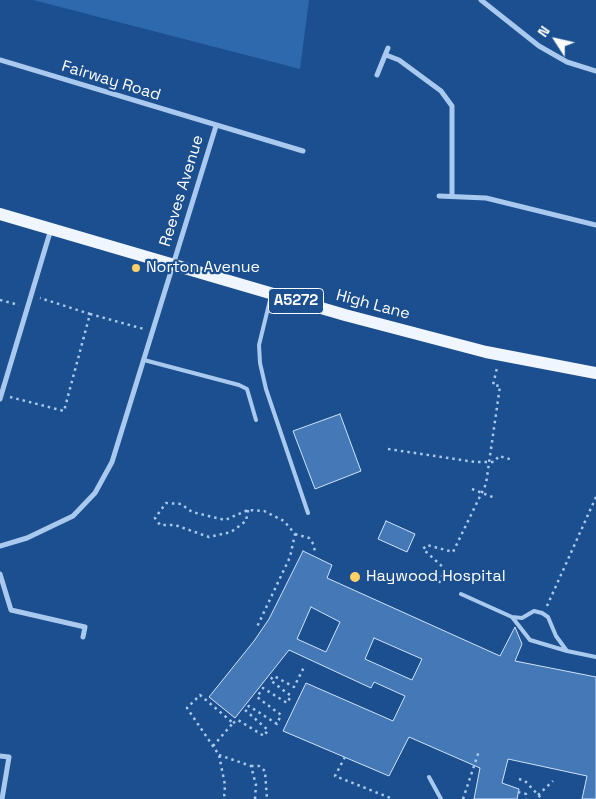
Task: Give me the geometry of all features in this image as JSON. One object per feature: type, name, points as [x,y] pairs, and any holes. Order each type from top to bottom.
[{"type":"main road","name":"High Lane","points":[[0,214],[344,315],[499,355],[596,373]]},
{"type":"street","points":[[481,0],[539,46],[567,62],[596,71]]},
{"type":"street","points":[[377,75],[388,48]]},
{"type":"street","points":[[386,55],[399,60],[441,92],[452,106],[452,196]]},
{"type":"street","name":"Fairway Road","points":[[0,60],[303,151]]},
{"type":"street","name":"Reeves Avenue","points":[[172,263],[216,126]]},
{"type":"street","points":[[439,196],[486,198],[596,225]]},
{"type":"street","points":[[1,393],[52,229]]},
{"type":"street","points":[[0,546],[27,538],[73,516],[95,493],[112,462],[172,263]]},
{"type":"street","points":[[0,574],[11,610],[85,627],[83,637]]},
{"type":"street","points":[[0,756],[9,758],[2,799]]},
{"type":"lane","points":[[272,293],[259,345],[260,363],[266,389],[308,513]]},
{"type":"lane","points":[[144,360],[247,388],[256,420]]},
{"type":"lane","points":[[461,594],[512,617],[522,618],[534,610],[543,614],[548,617],[556,636],[567,651]]},
{"type":"lane","points":[[512,617],[530,640],[596,657]]},
{"type":"lane","points":[[429,777],[441,799]]},
{"type":"path","points":[[32,295],[152,332]]},
{"type":"path","points":[[0,300],[28,307]]},
{"type":"path","points":[[1,393],[64,411],[90,314]]},
{"type":"path","points":[[439,582],[445,569],[426,554],[423,549],[427,545],[453,552],[486,484],[500,386],[493,385],[499,355]]},
{"type":"path","points":[[388,449],[475,462],[494,462],[499,456],[513,460]]},
{"type":"path","points":[[472,489],[495,498]]},
{"type":"path","points":[[543,614],[596,497]]},
{"type":"path","points":[[248,510],[246,521],[231,532],[210,537],[175,525],[160,525],[155,518],[166,503],[181,504],[192,512],[225,520],[248,510],[264,511],[284,521],[295,534],[309,538],[314,545],[315,554]]},
{"type":"path","points":[[256,629],[290,557],[295,534]]},
{"type":"path","points":[[213,746],[233,723],[238,720],[264,736],[268,730],[245,710],[249,706],[277,724],[281,715],[257,697],[263,688],[287,703],[291,696],[270,680],[274,676],[294,686],[305,665]]},
{"type":"path","points":[[224,799],[225,785],[219,755],[187,708],[200,695],[233,723]]},
{"type":"path","points":[[463,799],[479,750]]},
{"type":"path","points":[[219,755],[251,766],[259,766],[265,771],[267,799]]},
{"type":"path","points":[[345,757],[335,776],[393,799]]},
{"type":"path","points":[[251,766],[256,785],[255,799]]},
{"type":"path","points":[[519,779],[525,781],[542,799]]},
{"type":"path","points":[[538,795],[554,780]]},
{"type":"path","points":[[518,792],[526,794],[526,799]]},
{"type":"shaded area","points":[[33,0],[309,0],[300,69]]},
{"type":"building","points":[[340,414],[361,471],[315,489],[293,431]]},
{"type":"building","points":[[386,521],[415,534],[407,552],[378,539]]},
{"type":"building","points":[[303,551],[332,565],[327,578],[500,656],[515,627],[522,644],[515,661],[596,677],[596,799],[582,799],[587,776],[508,759],[502,783],[519,789],[517,799],[474,799],[480,768],[409,737],[389,776],[283,731],[306,683],[393,721],[405,696],[374,682],[371,688],[289,650],[235,718],[209,697],[254,641],[269,619]],"holes":[[[311,607],[340,622],[326,652],[297,639]],[[374,638],[422,659],[412,680],[365,659]]]},
{"type":"place","name":"Norton Avenue","points":[[136,268]]},
{"type":"place","name":"Haywood Hospital","points":[[355,577]]}]
